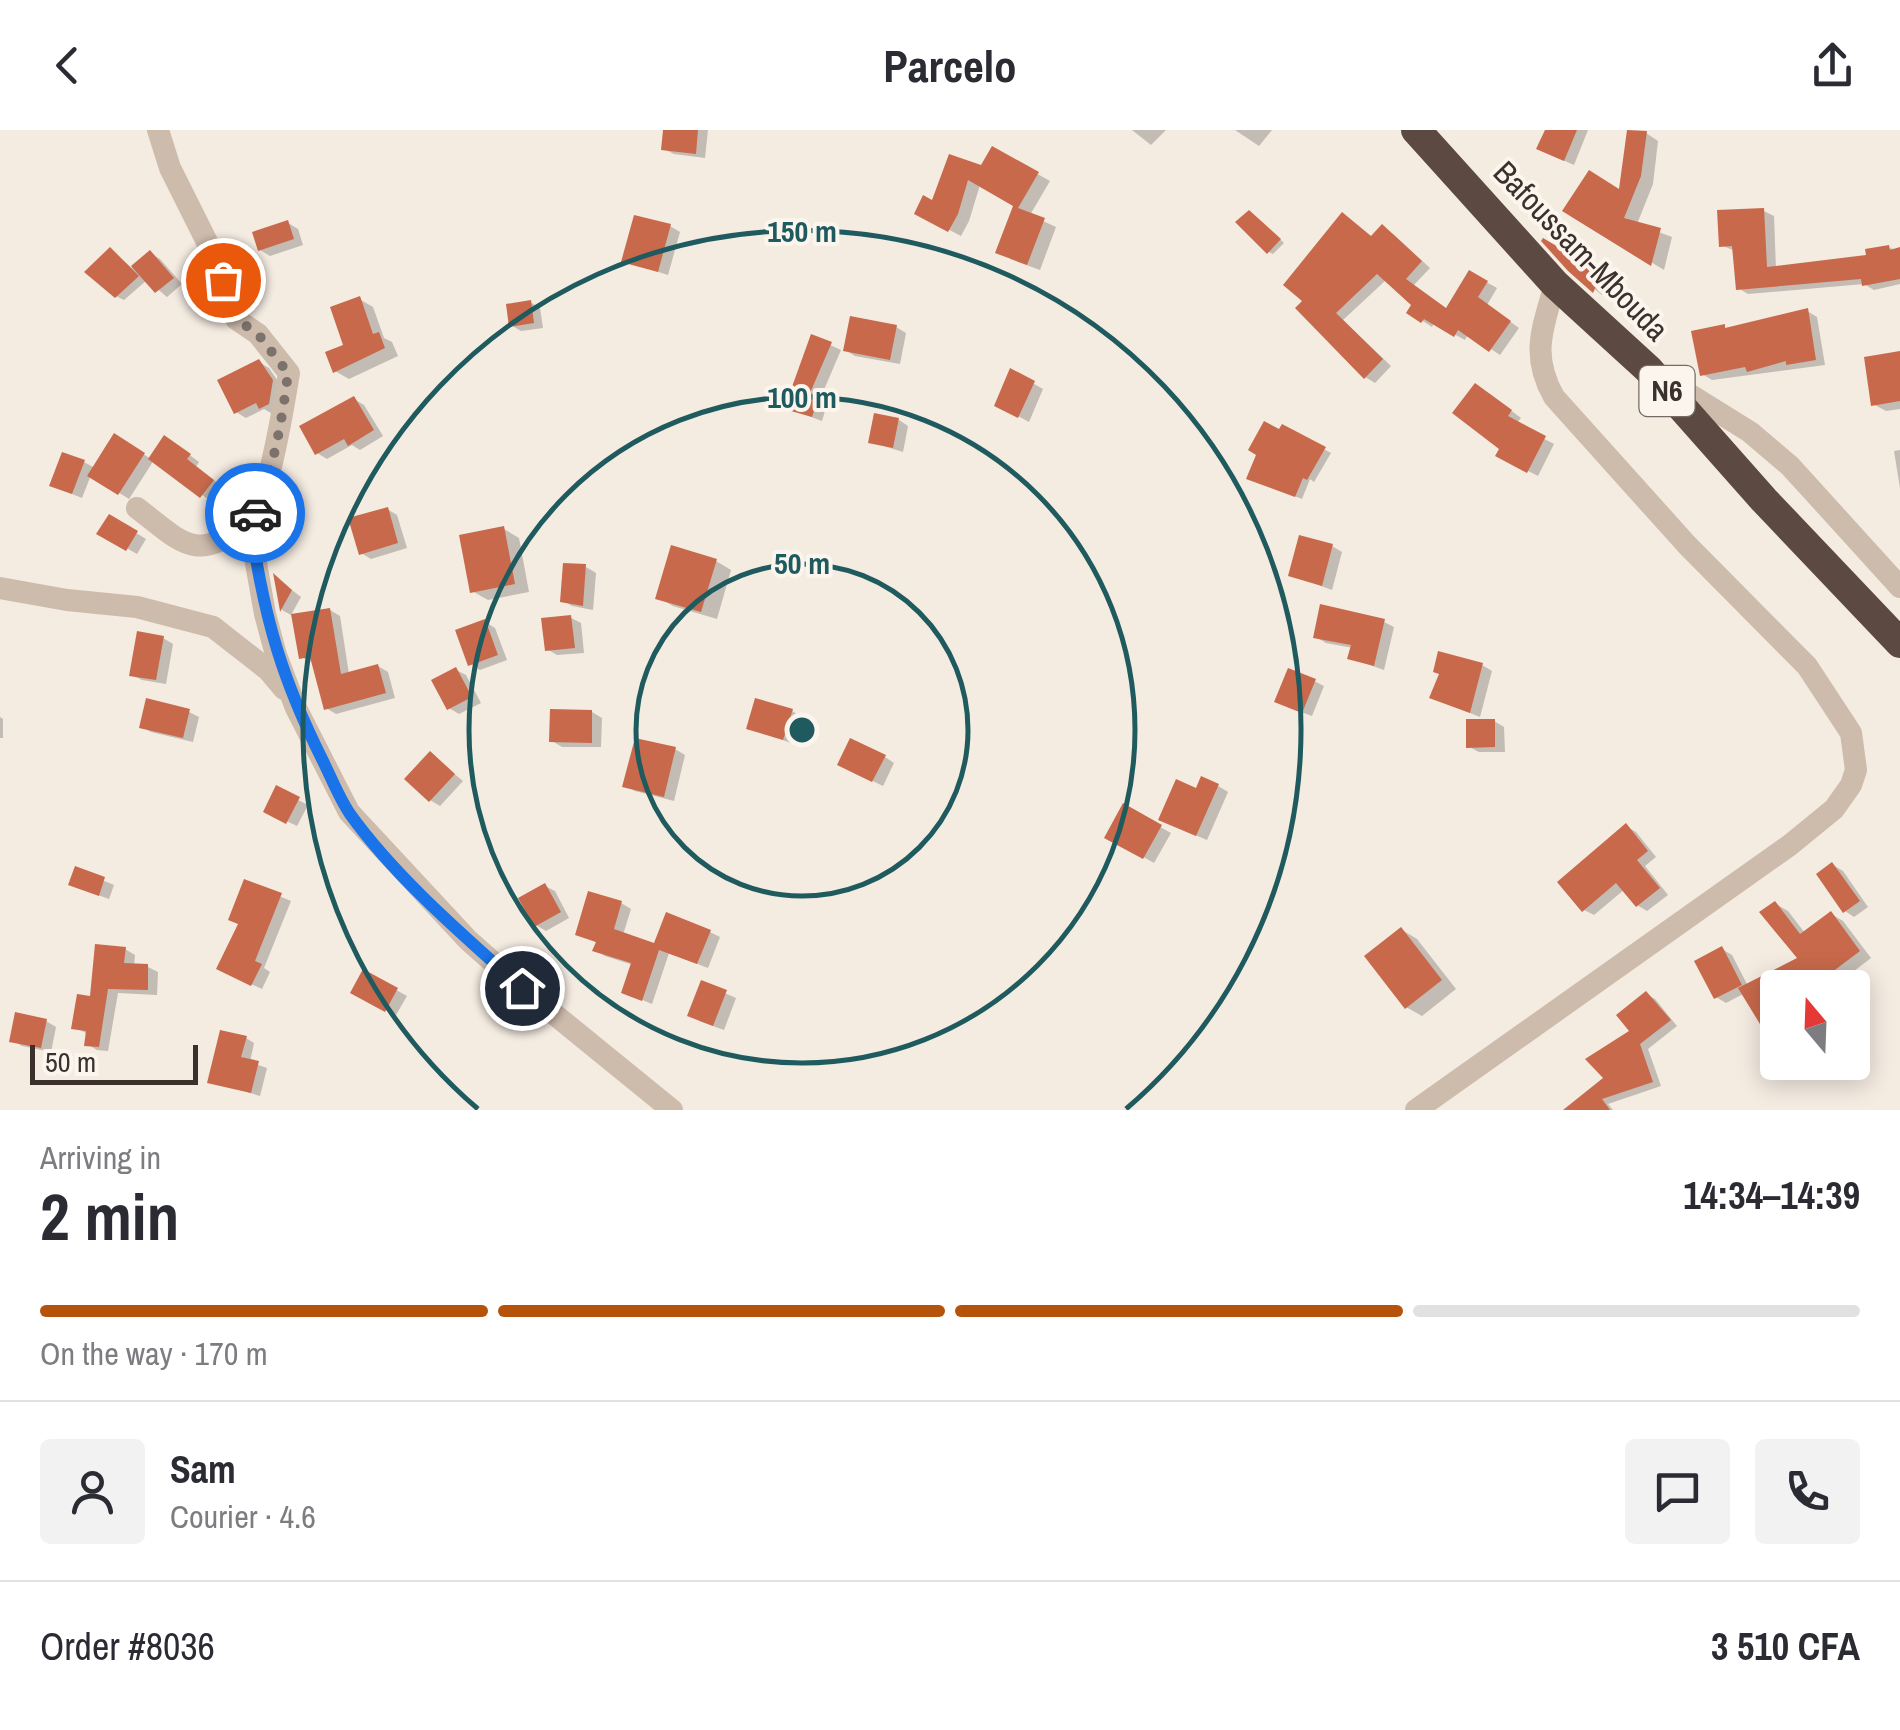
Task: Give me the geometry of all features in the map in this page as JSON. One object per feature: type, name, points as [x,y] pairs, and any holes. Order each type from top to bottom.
[{"type":"highway","name":"Bafoussam-Mbouda","points":[[1416,130],[1555,284],[1648,369],[1764,500],[1900,642]]},
{"type":"street","points":[[137,508],[182,544],[206,548],[250,523],[266,488],[280,431],[288,373],[258,334],[236,319],[216,262],[170,168],[158,130]]},
{"type":"street","points":[[1416,1110],[1790,846],[1843,798],[1856,770],[1852,733],[1806,666],[1688,546],[1554,397],[1542,376],[1539,356],[1555,284]]},
{"type":"street","points":[[1648,369],[1764,444],[1790,466],[1900,587]]},
{"type":"street","points":[[250,523],[265,614],[293,699],[349,812],[468,940],[672,1110]]},
{"type":"street","points":[[0,588],[137,607],[213,628],[268,670],[293,699]]},
{"type":"building","points":[[663,130],[698,130],[696,154],[661,150]]},
{"type":"building","points":[[1545,130],[1577,130],[1564,161],[1536,149]]},
{"type":"building","points":[[1627,130],[1647,131],[1641,176],[1624,218],[1661,228],[1651,266],[1562,211],[1589,170],[1619,189]]},
{"type":"building","points":[[992,146],[1039,172],[1018,208],[1045,218],[1027,265],[995,253],[1013,206],[968,180],[948,232],[914,214],[923,195],[932,200],[949,154],[981,165]]},
{"type":"building","points":[[1764,208],[1767,267],[1866,255],[1865,249],[1889,245],[1890,250],[1900,247],[1900,279],[1862,286],[1861,279],[1736,290],[1732,246],[1719,247],[1717,210]]},
{"type":"building","points":[[1249,210],[1281,239],[1267,254],[1235,222]]},
{"type":"building","points":[[1342,212],[1371,236],[1382,224],[1422,261],[1406,279],[1446,308],[1469,270],[1488,281],[1478,297],[1511,321],[1489,352],[1458,330],[1454,337],[1406,313],[1411,305],[1377,274],[1336,313],[1383,359],[1364,379],[1295,308],[1302,301],[1283,285]]},
{"type":"building","points":[[634,215],[671,224],[658,272],[621,262]]},
{"type":"building","points":[[288,220],[294,239],[258,251],[252,232]]},
{"type":"building","points":[[1543,238],[1602,273],[1593,293],[1568,271],[1541,241]]},
{"type":"building","points":[[110,247],[139,276],[115,298],[84,272]]},
{"type":"building","points":[[150,250],[174,278],[155,293],[131,266]]},
{"type":"building","points":[[360,296],[373,334],[379,332],[385,348],[333,373],[325,352],[343,345],[330,307]]},
{"type":"building","points":[[531,300],[534,323],[509,327],[506,304]]},
{"type":"building","points":[[1808,308],[1816,360],[1786,365],[1786,361],[1747,372],[1745,367],[1700,376],[1691,331],[1725,324],[1725,328]]},
{"type":"building","points":[[850,316],[897,325],[890,360],[843,351]]},
{"type":"building","points":[[811,334],[832,342],[810,393],[819,396],[812,417],[784,409]]},
{"type":"building","points":[[1900,351],[1900,401],[1871,406],[1864,357]]},
{"type":"building","points":[[259,359],[273,380],[269,404],[259,409],[256,403],[234,414],[217,380]]},
{"type":"building","points":[[1010,368],[1035,381],[1018,418],[994,406]]},
{"type":"building","points":[[1475,383],[1512,410],[1508,416],[1546,436],[1527,473],[1495,456],[1499,449],[1452,413]]},
{"type":"building","points":[[354,396],[374,430],[348,446],[344,439],[315,455],[299,426]]},
{"type":"building","points":[[874,413],[899,418],[893,448],[868,443]]},
{"type":"building","points":[[1264,421],[1279,429],[1282,424],[1326,447],[1307,480],[1303,478],[1295,497],[1246,479],[1256,455],[1248,450]]},
{"type":"building","points":[[114,433],[145,453],[118,495],[87,476]]},
{"type":"building","points":[[164,435],[191,454],[187,459],[214,480],[200,498],[148,459]]},
{"type":"building","points":[[62,452],[85,460],[72,494],[49,486]]},
{"type":"building","points":[[388,507],[398,543],[359,555],[348,518]]},
{"type":"building","points":[[109,514],[138,531],[126,551],[96,534]]},
{"type":"building","points":[[504,526],[515,584],[470,593],[459,535]]},
{"type":"building","points":[[1299,535],[1333,544],[1322,586],[1288,576]]},
{"type":"building","points":[[671,545],[717,559],[701,612],[655,599]]},
{"type":"building","points":[[563,563],[586,564],[583,606],[560,602]]},
{"type":"building","points":[[273,573],[292,590],[280,612],[280,611]]},
{"type":"building","points":[[1320,604],[1385,619],[1374,666],[1347,659],[1351,645],[1313,638]]},
{"type":"building","points":[[330,608],[341,674],[378,664],[386,693],[324,710],[310,657],[299,659],[291,614]]},
{"type":"building","points":[[571,615],[575,648],[545,651],[541,618]]},
{"type":"building","points":[[485,619],[498,655],[468,666],[455,630]]},
{"type":"building","points":[[137,631],[164,636],[156,680],[129,676]]},
{"type":"building","points":[[1438,651],[1483,663],[1470,713],[1429,698],[1439,674],[1433,672]]},
{"type":"building","points":[[456,667],[472,697],[447,710],[431,680]]},
{"type":"building","points":[[1288,668],[1316,679],[1302,713],[1274,702]]},
{"type":"building","points":[[146,698],[190,709],[183,738],[139,728]]},
{"type":"building","points":[[755,698],[793,709],[783,740],[746,729]]},
{"type":"building","points":[[550,709],[592,710],[592,743],[549,742]]},
{"type":"building","points":[[1466,719],[1495,719],[1495,747],[1466,748]]},
{"type":"building","points":[[635,738],[676,747],[664,797],[622,787]]},
{"type":"building","points":[[850,738],[886,755],[872,782],[837,765]]},
{"type":"building","points":[[430,751],[455,774],[429,802],[404,779]]},
{"type":"building","points":[[1201,776],[1219,784],[1196,836],[1158,820],[1176,779],[1196,788]]},
{"type":"building","points":[[276,785],[300,797],[286,824],[263,812]]},
{"type":"building","points":[[1123,803],[1162,825],[1143,859],[1104,838]]},
{"type":"building","points":[[1626,823],[1648,851],[1637,860],[1660,888],[1636,907],[1616,883],[1582,912],[1557,882]]},
{"type":"building","points":[[1832,862],[1860,901],[1843,913],[1816,874]]},
{"type":"building","points":[[75,866],[105,877],[99,896],[68,885]]},
{"type":"building","points":[[244,879],[282,893],[255,961],[262,964],[251,986],[216,969],[238,924],[228,920]]},
{"type":"building","points":[[545,883],[561,912],[534,927],[518,898]]},
{"type":"building","points":[[588,891],[622,901],[614,929],[654,943],[666,912],[711,930],[697,964],[659,950],[642,1001],[621,993],[631,963],[592,951],[596,942],[575,935]]},
{"type":"building","points":[[1775,901],[1800,934],[1831,911],[1860,951],[1835,970],[1773,970],[1797,958],[1759,912]]},
{"type":"building","points":[[1401,927],[1442,980],[1405,1009],[1364,956]]},
{"type":"building","points":[[95,944],[126,947],[124,963],[148,964],[148,990],[108,989],[99,1047],[84,1046],[86,1031],[71,1029],[77,994],[90,996]]},
{"type":"building","points":[[1722,946],[1742,985],[1714,999],[1694,961]]},
{"type":"building","points":[[363,969],[398,988],[385,1012],[350,993]]},
{"type":"building","points":[[1760,977],[1760,1024],[1738,988]]},
{"type":"building","points":[[701,980],[727,990],[713,1026],[687,1016]]},
{"type":"building","points":[[1646,991],[1671,1020],[1640,1044],[1653,1082],[1602,1099],[1610,1110],[1563,1110],[1603,1078],[1585,1059],[1629,1031],[1616,1015]]},
{"type":"building","points":[[15,1012],[47,1019],[41,1048],[9,1042]]},
{"type":"building","points":[[220,1030],[247,1036],[241,1057],[259,1061],[251,1093],[207,1083]]},
{"type":"way so far","points":[[223,280],[236,319],[258,334],[288,373],[280,431],[266,488],[255,513]]},
{"type":"route","points":[[255,513],[250,523],[276,656],[296,708],[349,812],[468,940],[522,988]]}]
